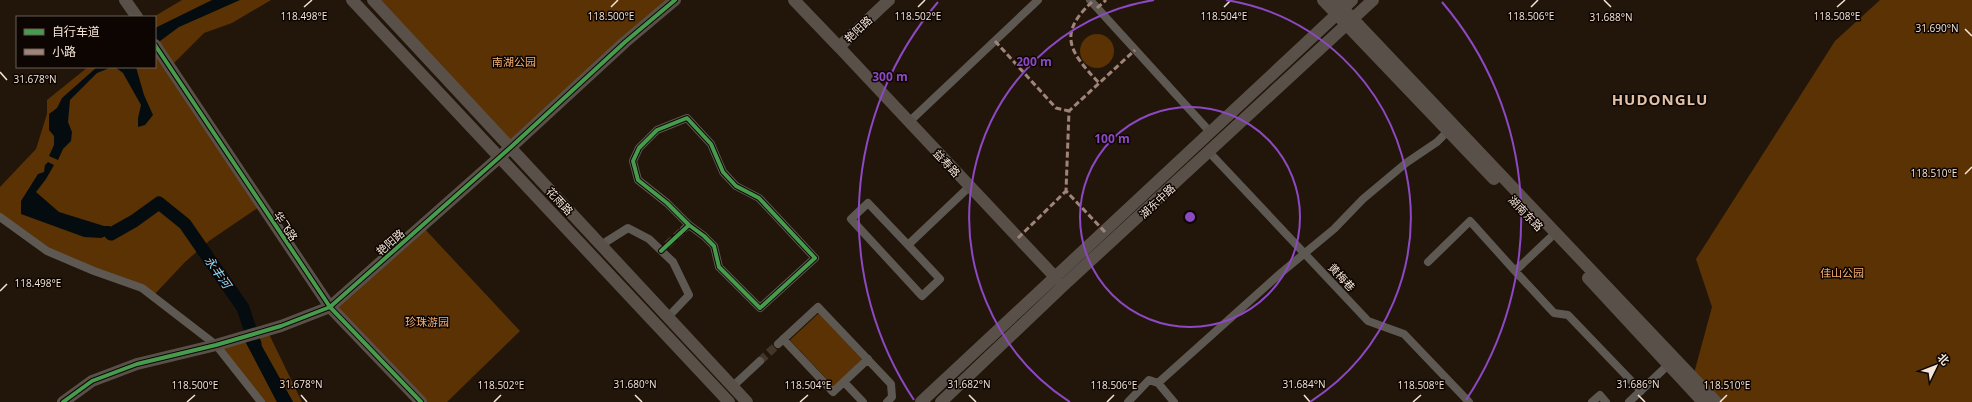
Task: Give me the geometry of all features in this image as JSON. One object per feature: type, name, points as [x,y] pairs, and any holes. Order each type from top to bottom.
[{"type":"street","points":[[125,0],[136,16]]},
{"type":"street","points":[[352,0],[729,402]]},
{"type":"street","name":"花雨路","points":[[373,0],[747,402]]},
{"type":"street","name":"艳阳路","points":[[63,402],[92,381],[124,369],[281,326],[330,307],[500,157],[619,47],[675,0]]},
{"type":"street","name":"艳阳路","points":[[794,0],[838,47],[890,0]]},
{"type":"street","points":[[909,122],[1038,0]]},
{"type":"street","points":[[1090,0],[1211,133]]},
{"type":"street","points":[[1322,0],[1342,6],[1350,22],[1716,402]]},
{"type":"street","name":"湖东中路","points":[[941,402],[1373,0]]},
{"type":"street","name":"湖东中路","points":[[921,402],[1211,133],[1342,6]]},
{"type":"street","name":"湖南东路","points":[[1350,22],[1448,131],[1703,402]]},
{"type":"street","name":"华飞路","points":[[156,46],[330,307],[415,400]]},
{"type":"street","name":"益寿路","points":[[838,47],[1056,278]]},
{"type":"street","points":[[687,118],[711,144],[723,172],[736,186],[759,198],[815,258],[760,308],[719,267],[714,246],[704,236],[687,227],[668,203],[638,180],[633,162],[639,148],[657,130],[687,118]]},
{"type":"street","points":[[1158,383],[1334,228],[1363,198],[1406,163],[1437,142],[1448,131]]},
{"type":"street","name":"黄梅巷","points":[[1209,152],[1368,321],[1404,334],[1469,402]]},
{"type":"street","points":[[908,245],[969,186]]},
{"type":"street","points":[[868,203],[908,245],[940,279],[922,296],[851,219],[868,203]]},
{"type":"street","points":[[0,217],[47,251],[94,271],[142,288],[216,345],[261,402]]},
{"type":"street","points":[[1428,262],[1470,221],[1554,313],[1568,316],[1641,391]]},
{"type":"street","points":[[601,245],[628,228],[664,248],[673,262],[689,295],[668,317]]},
{"type":"street","points":[[1515,271],[1550,238]]},
{"type":"street","points":[[868,359],[833,392],[781,342],[818,307],[868,359],[891,384],[892,397],[887,402]]},
{"type":"street","points":[[732,387],[760,361]]},
{"type":"street","points":[[1629,402],[1668,365]]},
{"type":"street","points":[[1128,402],[1149,380],[1158,383],[1174,402]]},
{"type":"street","points":[[844,382],[863,402]]},
{"type":"street","points":[[1592,402],[1600,395],[1606,402]]},
{"type":"green space","points":[[182,0],[271,0],[232,23],[204,33],[174,63],[159,46],[262,205],[209,241],[185,262],[153,296],[47,251],[0,217],[0,187],[36,149],[47,114],[47,100],[87,68],[156,68],[155,16]]},
{"type":"green space","name":"南湖公园","points":[[373,0],[679,0],[511,147]]},
{"type":"green space","name":"佳山公园","points":[[1880,0],[1972,0],[1972,402],[1716,402],[1693,377],[1712,307],[1696,259],[1835,41]]},
{"type":"green space","points":[[1094,34],[1100,34],[1104,35],[1111,41],[1114,51],[1113,58],[1107,65],[1100,68],[1094,68],[1090,67],[1083,61],[1080,54],[1080,48],[1081,44],[1087,37]]},
{"type":"green space","name":"珍珠游园","points":[[422,226],[520,331],[447,402],[421,402],[330,307]]},
{"type":"green space","points":[[819,313],[862,359],[834,387],[790,340]]},
{"type":"green space","points":[[267,330],[302,402],[293,402],[255,334]]},
{"type":"green space","points":[[243,337],[277,402],[261,402],[216,345]]},
{"type":"shaded area","points":[[212,0],[240,0],[179,27],[156,44],[156,28]]},
{"type":"shaded area","points":[[96,68],[110,68],[97,73],[70,100],[68,122],[72,132],[71,141],[63,149],[58,160],[49,156],[54,145],[54,136],[49,130],[49,114],[57,108],[62,98]]},
{"type":"shaded area","points":[[116,68],[136,68],[144,95],[153,115],[145,125],[138,127],[138,118],[141,105],[123,73]]},
{"type":"shaded area","points":[[48,162],[54,165],[36,192],[59,212],[104,226],[110,226],[111,234],[101,238],[84,237],[21,214],[21,201],[38,174],[44,172],[45,165]]},
{"type":"shaded area","points":[[255,334],[293,402],[277,402],[243,337]]},
{"type":"waterway","name":"永丰河","points":[[111,234],[134,221],[159,203],[185,224],[243,308],[255,344]]},
{"type":"tunnel","points":[[667,245],[684,229]]},
{"type":"tunnel","points":[[760,361],[778,344]]},
{"type":"marked path","points":[[1097,8],[1106,0]]},
{"type":"marked path","points":[[1092,2],[1074,24],[1071,34],[1075,53],[1099,83]]},
{"type":"marked path","points":[[995,41],[1056,108],[1069,111]]},
{"type":"marked path","points":[[1105,232],[1066,191],[1069,111],[1135,50]]},
{"type":"marked path","points":[[1018,238],[1066,191]]},
{"type":"cycle path","points":[[63,402],[92,381],[137,364],[216,345],[281,326],[330,307],[511,147],[625,42],[675,0]]},
{"type":"cycle path","points":[[156,46],[330,307],[421,402]]},
{"type":"cycle path","points":[[661,251],[689,225],[704,236],[714,246],[719,267],[760,308],[815,258],[759,198],[736,186],[723,172],[711,144],[687,118],[657,130],[639,148],[633,161],[638,180],[667,203],[689,225]]},
{"type":"district","name":"HUDONGLU","points":[[1660,99]]}]
